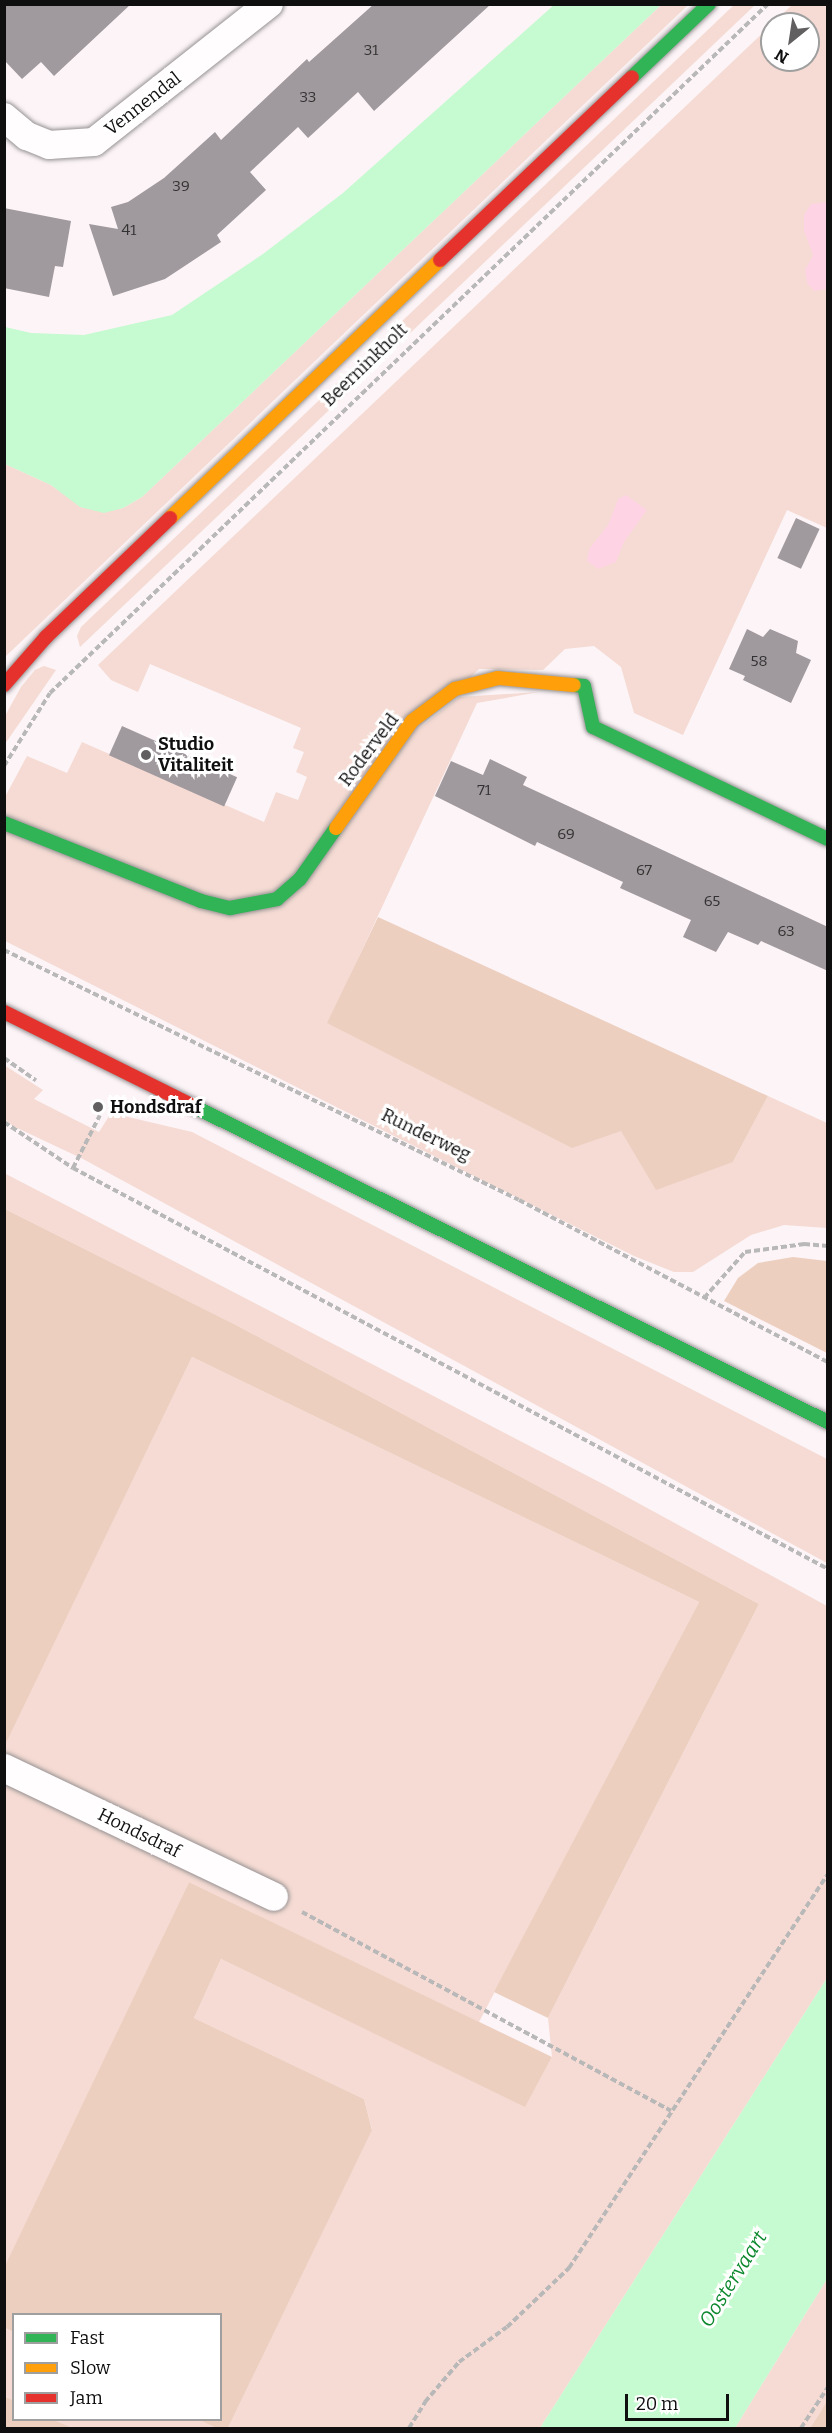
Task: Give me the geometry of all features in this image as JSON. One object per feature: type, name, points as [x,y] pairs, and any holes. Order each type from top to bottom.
[{"type":"street","name":"Vennendal","points":[[4,117],[27,136],[49,145],[94,142],[269,4]]},
{"type":"street","name":"Beerninkholt","points":[[4,685],[46,637],[709,4]]},
{"type":"street","name":"Roderveld","points":[[4,823],[201,901],[230,908],[278,899],[300,879],[412,721],[455,689],[498,678],[584,686],[593,728],[828,839]]},
{"type":"street","points":[[4,1012],[828,1422]]},
{"type":"street","name":"Hondsdraf","points":[[4,1768],[274,1897]]},
{"type":"path","name":"Beerninkholt","points":[[4,766],[50,693],[768,4]]},
{"type":"path","name":"Runderweg","points":[[4,950],[519,1200],[828,1362]]},
{"type":"path","points":[[4,1058],[36,1080]]},
{"type":"path","points":[[73,1168],[100,1115]]},
{"type":"path","points":[[4,1122],[73,1168],[828,1569]]},
{"type":"path","points":[[704,1298],[745,1252],[804,1244],[828,1246]]},
{"type":"path","points":[[409,2428],[425,2402],[459,2362],[507,2327],[569,2268],[670,2111],[828,1874]]},
{"type":"path","points":[[274,1897],[670,2111]]},
{"type":"path","points":[[801,2428],[828,2387]]},
{"type":"shaded area","points":[[735,4],[755,5],[80,647],[77,636],[81,627]]},
{"type":"shaded area","points":[[661,5],[688,5],[5,657],[5,464],[51,485],[81,507],[104,512],[123,508],[142,497]]},
{"type":"shaded area","points":[[792,5],[827,5],[827,528],[787,510],[683,735],[634,713],[621,667],[594,646],[565,649],[543,670],[479,669],[418,729],[459,697],[539,692],[477,703],[328,1023],[621,1131],[733,1162],[768,1096],[827,1123],[827,1228],[784,1225],[751,1235],[693,1272],[674,1272],[634,1256],[5,941],[5,797],[27,756],[67,773],[82,742],[264,822],[276,792],[298,800],[307,777],[296,772],[304,752],[293,748],[301,728],[150,664],[138,692],[111,680],[98,665],[760,35],[760,72],[820,72],[820,12],[785,12]]},
{"type":"shaded area","points":[[44,666],[56,670],[5,744],[5,716],[21,687],[35,670]]},
{"type":"shaded area","points":[[378,917],[768,1096],[733,1162],[656,1190],[621,1131],[572,1148],[327,1023]]},
{"type":"shaded area","points":[[4,1065],[43,1090],[34,1099],[99,1132],[111,1113],[192,1132],[827,1459],[827,1563],[83,1159],[13,1126],[5,1119]]},
{"type":"shaded area","points":[[4,1173],[605,1485],[827,1606],[827,1978],[540,2428],[228,2428],[372,2129],[364,2099],[194,2018],[221,1959],[525,2106],[552,2057],[548,2018],[759,1604],[236,1325],[5,1209]]},
{"type":"shaded area","points":[[5,1209],[236,1325],[759,1604],[548,2018],[494,1992],[699,1602],[192,1357],[5,1745]]},
{"type":"shaded area","points":[[793,1257],[827,1261],[827,1353],[724,1301],[738,1278],[758,1263]]},
{"type":"shaded area","points":[[192,1357],[699,1602],[479,2022],[189,1882],[6,2267],[4,1745]]},
{"type":"shaded area","points":[[189,1882],[552,2057],[525,2107],[221,1959],[194,2018],[364,2099],[372,2130],[228,2428],[216,2428],[201,2421],[222,2421],[222,2313],[12,2313],[12,2332],[5,2328],[5,2266]]},
{"type":"shaded area","points":[[827,2279],[827,2400],[821,2411],[810,2428],[735,2428]]},
{"type":"shaded area","points":[[4,2328],[12,2332],[12,2400],[5,2396]]},
{"type":"shaded area","points":[[4,2396],[12,2400],[12,2421],[56,2421],[73,2428],[5,2428]]},
{"type":"shaded area","points":[[827,2400],[827,2428],[810,2428],[821,2411]]},
{"type":"shaded area","points":[[56,2421],[201,2421],[216,2428],[73,2428]]},
{"type":"sand","points":[[827,202],[827,289],[814,291],[807,283],[805,270],[813,255],[804,231],[804,215],[811,204]]},
{"type":"sand","points":[[626,495],[647,510],[624,542],[616,562],[598,569],[587,561],[589,549],[608,525],[618,499]]},
{"type":"water","points":[[555,4],[661,5],[142,497],[123,508],[104,513],[80,507],[51,485],[5,464],[5,327],[31,333],[84,335],[172,315],[263,254],[343,193]]},
{"type":"water","name":"Oostervaart","points":[[827,1978],[827,2279],[735,2428],[540,2428]]},
{"type":"building","points":[[4,4],[131,4],[54,76],[41,62],[22,79],[4,60]]},
{"type":"building","points":[[374,4],[491,4],[374,111],[358,92],[308,138],[298,127],[250,172],[266,190],[217,235],[221,242],[165,279],[113,296],[89,224],[118,229],[111,207],[128,202],[164,178],[215,132],[221,140],[307,59],[309,62]]},
{"type":"building","points":[[4,208],[71,221],[63,267],[55,266],[49,297],[4,288]]},
{"type":"building","points":[[796,518],[820,529],[801,569],[777,558]]},
{"type":"building","points":[[747,629],[763,637],[770,629],[798,641],[796,653],[811,660],[791,703],[743,680],[745,676],[729,669]]},
{"type":"building","points":[[122,726],[237,777],[224,806],[109,755]]},
{"type":"building","points":[[490,759],[527,777],[523,785],[828,927],[828,971],[761,941],[758,945],[728,932],[716,952],[683,937],[691,920],[620,888],[623,882],[537,842],[535,846],[435,796],[451,761],[483,775]]},
{"type":"traffic: fast","points":[[632,77],[709,4]]},
{"type":"traffic: fast","points":[[574,685],[584,686],[593,727],[828,839]]},
{"type":"traffic: fast","points":[[4,823],[201,901],[230,908],[277,899],[300,879],[336,828]]},
{"type":"traffic: fast","points":[[191,1105],[828,1422]]},
{"type":"traffic: slow","points":[[170,518],[440,260]]},
{"type":"traffic: slow","points":[[336,828],[412,721],[455,689],[498,678],[574,685]]},
{"type":"traffic: jam","points":[[440,260],[632,77]]},
{"type":"traffic: jam","points":[[4,685],[46,637],[170,518]]},
{"type":"traffic: jam","points":[[4,1012],[191,1105]]},
{"type":"place","name":"Studio Vitaliteit","points":[[146,755]]},
{"type":"place","name":"Hondsdraf","points":[[98,1107]]}]
